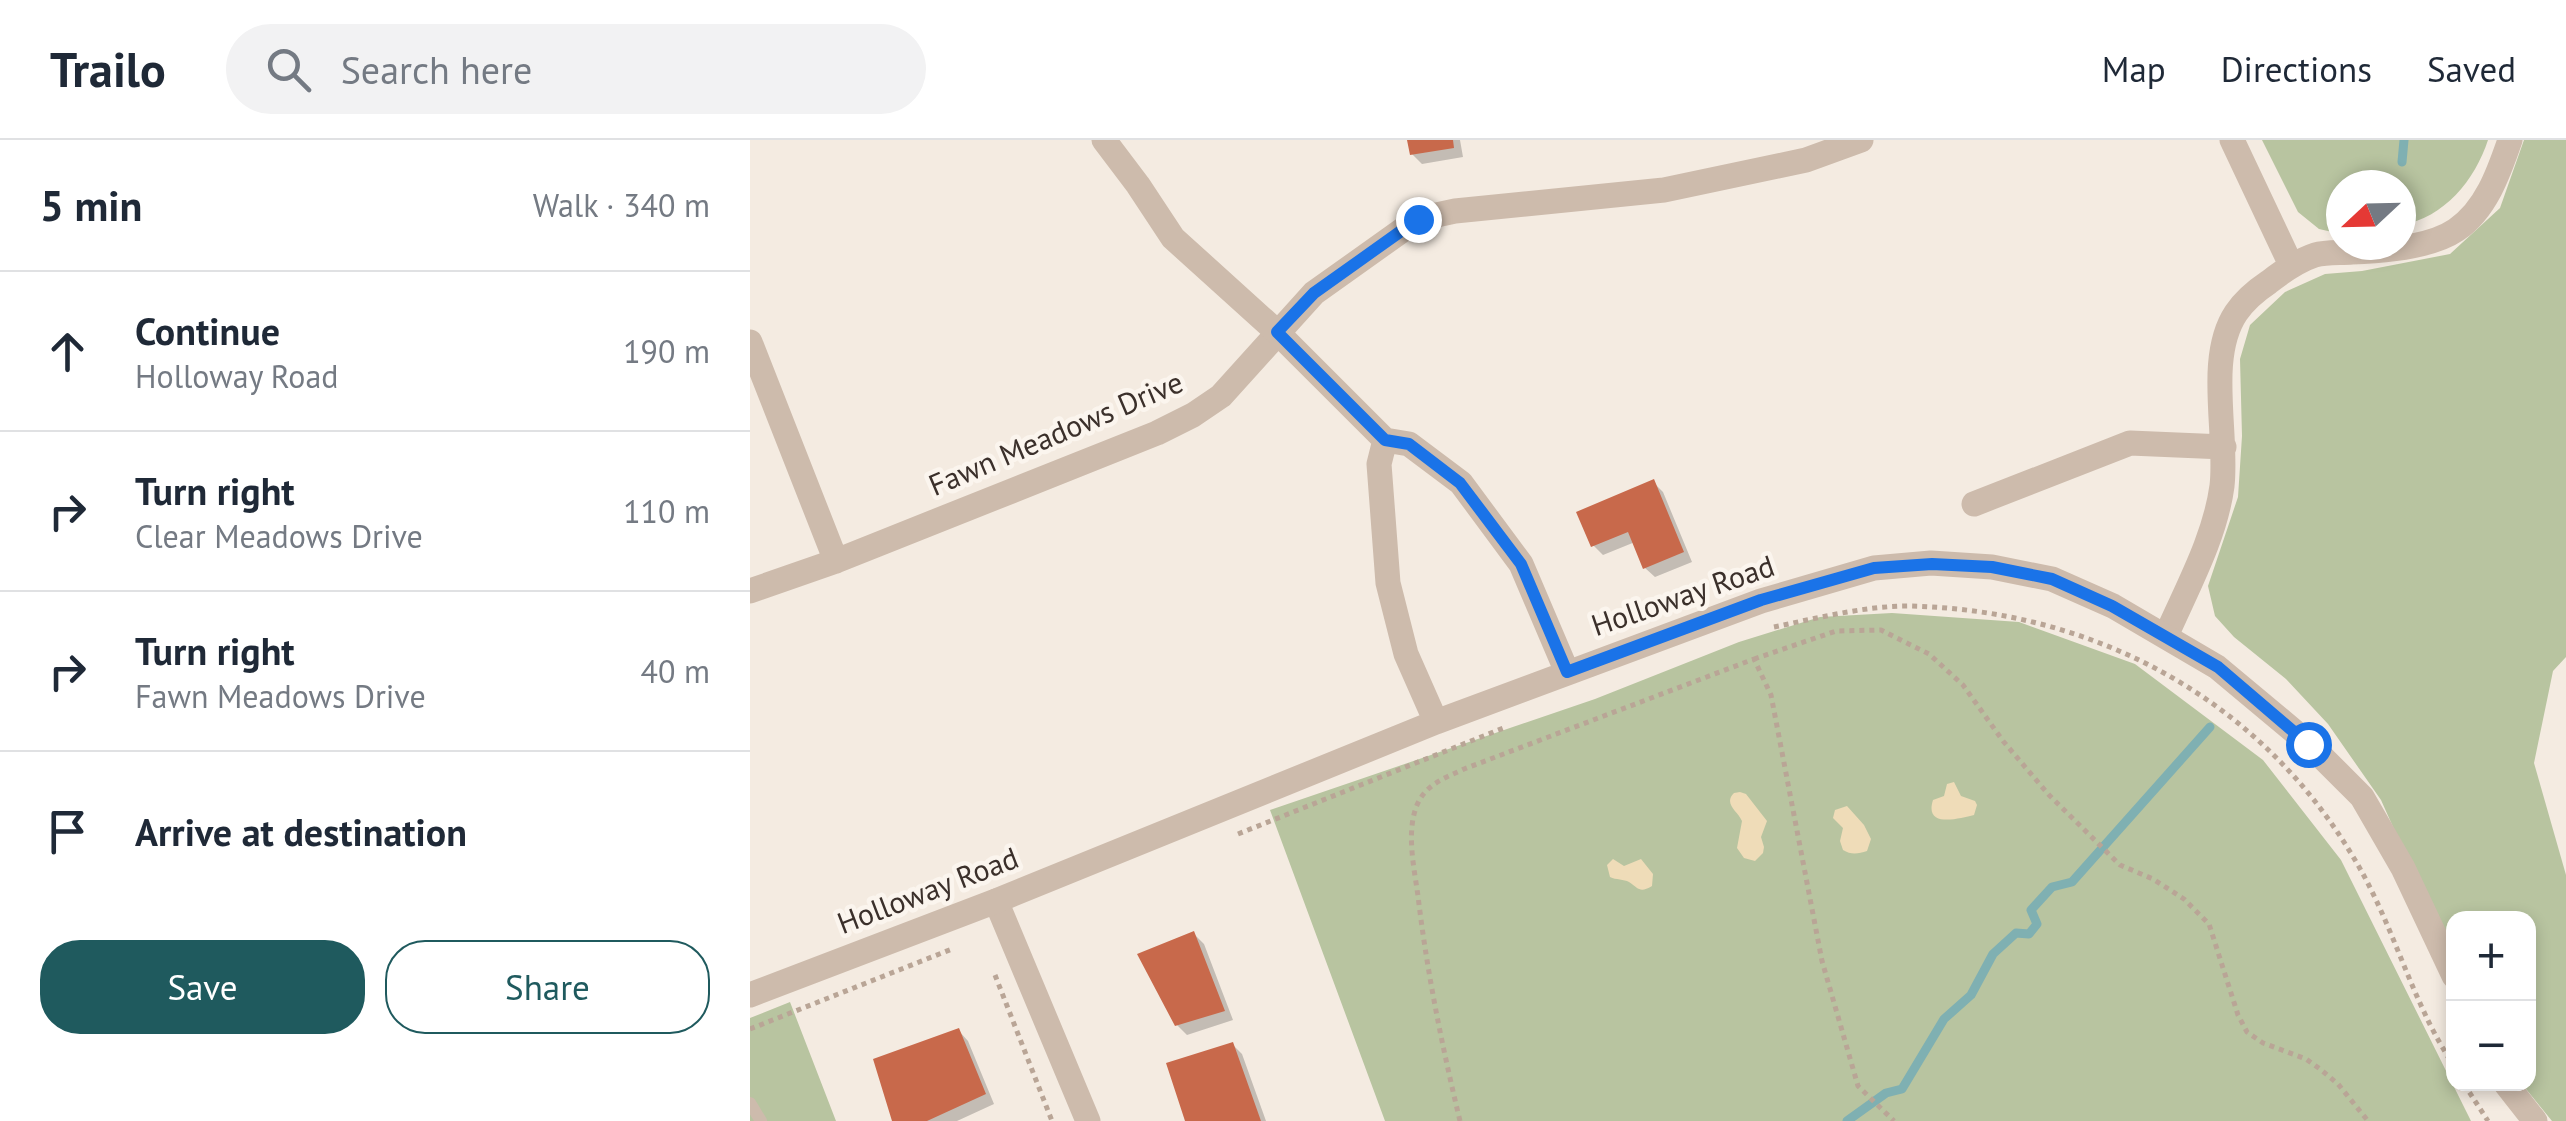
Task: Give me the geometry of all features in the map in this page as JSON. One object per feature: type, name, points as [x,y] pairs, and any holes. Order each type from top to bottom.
[{"type":"street","points":[[1104,140],[1173,238],[1277,332],[1385,440],[1409,444],[1460,483],[1521,564],[1567,672]]},
{"type":"street","name":"Fawn Meadows Drive","points":[[750,591],[836,561],[1193,415],[1221,396],[1314,293],[1418,219],[1455,211],[1664,190],[1806,160],[1861,140]]},
{"type":"street","points":[[2232,140],[2290,265]]},
{"type":"street","points":[[2166,636],[2217,514],[2224,447],[2221,366],[2225,339],[2236,314],[2290,265],[2318,254],[2396,248],[2456,230],[2487,198],[2510,140]]},
{"type":"street","points":[[750,342],[836,561]]},
{"type":"street","points":[[1385,440],[1379,464],[1388,584],[1406,654],[1436,722]]},
{"type":"street","points":[[1974,504],[2130,442],[2224,447]]},
{"type":"street","name":"Holloway Road","points":[[750,995],[996,901],[1436,722],[1761,600],[1874,568],[1932,564],[1992,567],[2052,579],[2112,606],[2218,667],[2308,744],[2362,797],[2403,868],[2446,959]]},
{"type":"street","points":[[996,901],[1088,1121]]},
{"type":"street","points":[[2511,1091],[2534,1121]]},
{"type":"lane","points":[[750,1103],[760,1121]]},
{"type":"path","points":[[1772,628],[1906,606],[1978,611],[2034,621],[2085,636],[2137,658],[2184,686],[2271,751],[2317,802],[2376,899],[2425,1016],[2446,1054]]},
{"type":"path","points":[[1460,1121],[1425,954],[1412,841],[1417,806],[1428,787],[1464,768],[1754,659],[1836,632],[1881,630],[1929,654],[1962,686],[2049,795],[2120,866],[2152,878],[2184,899],[2209,924],[2238,1016],[2248,1032],[2263,1043],[2306,1058],[2320,1068],[2368,1121]]},
{"type":"path","points":[[1754,659],[1771,695],[1822,961],[1860,1088],[1893,1121]]},
{"type":"path","points":[[1238,834],[1506,727]]},
{"type":"path","points":[[750,1030],[963,945]]},
{"type":"path","points":[[995,974],[1052,1121]]},
{"type":"path","points":[[2469,1091],[2488,1121]]},
{"type":"green space","points":[[2262,140],[2488,140],[2475,169],[2456,195],[2417,221],[2416,170],[2326,170],[2326,231],[2298,212]]},
{"type":"green space","points":[[2524,140],[2566,140],[2566,657],[2553,671],[2534,763],[2566,875],[2566,1121],[2552,1121],[2528,1091],[2536,1091],[2536,911],[2446,911],[2446,945],[2381,800],[2328,724],[2286,679],[2234,637],[2215,616],[2208,586],[2238,497],[2242,436],[2240,359],[2250,325],[2285,292],[2325,274],[2450,254],[2500,208]]},
{"type":"green space","points":[[1892,613],[2019,622],[2135,664],[2263,760],[2341,860],[2446,1071],[2446,1091],[2456,1091],[2471,1121],[1385,1121],[1270,810],[1595,699],[1739,642],[1820,617]]},
{"type":"green space","points":[[790,1002],[836,1121],[750,1121],[750,1018]]},
{"type":"sand","points":[[1954,782],[1961,796],[1975,801],[1974,815],[1938,818],[1933,815],[1933,800],[1944,796],[1947,784]]},
{"type":"sand","points":[[1734,793],[1746,794],[1767,821],[1761,837],[1763,853],[1755,861],[1744,858],[1737,848],[1742,821],[1730,801]]},
{"type":"sand","points":[[1847,806],[1871,839],[1867,851],[1855,854],[1843,850],[1843,828],[1833,818],[1835,810]]},
{"type":"sand","points":[[1613,859],[1624,866],[1641,859],[1653,874],[1652,886],[1640,889],[1610,877],[1607,865]]},
{"type":"building","points":[[1407,140],[1453,140],[1454,148],[1410,155]]},
{"type":"building","points":[[1654,479],[1684,552],[1643,569],[1628,532],[1591,547],[1576,512]]},
{"type":"building","points":[[1194,931],[1225,1011],[1175,1026],[1137,954]]},
{"type":"building","points":[[959,1028],[986,1094],[927,1121],[892,1121],[873,1059]]},
{"type":"building","points":[[1233,1042],[1261,1121],[1185,1121],[1166,1063]]},
{"type":"waterway","points":[[2402,162],[2404,140]]},
{"type":"waterway","points":[[1847,1121],[1886,1093],[1902,1089],[1944,1019],[1971,995],[1993,954],[2016,933],[2029,934],[2037,924],[2031,910],[2052,887],[2072,882],[2210,727]]},
{"type":"route","points":[[1418,219],[1314,293],[1277,332],[1385,440],[1409,444],[1460,483],[1521,564],[1567,672],[1761,600],[1874,568],[1932,564],[1992,567],[2052,579],[2166,636],[2218,667],[2308,744]]}]
